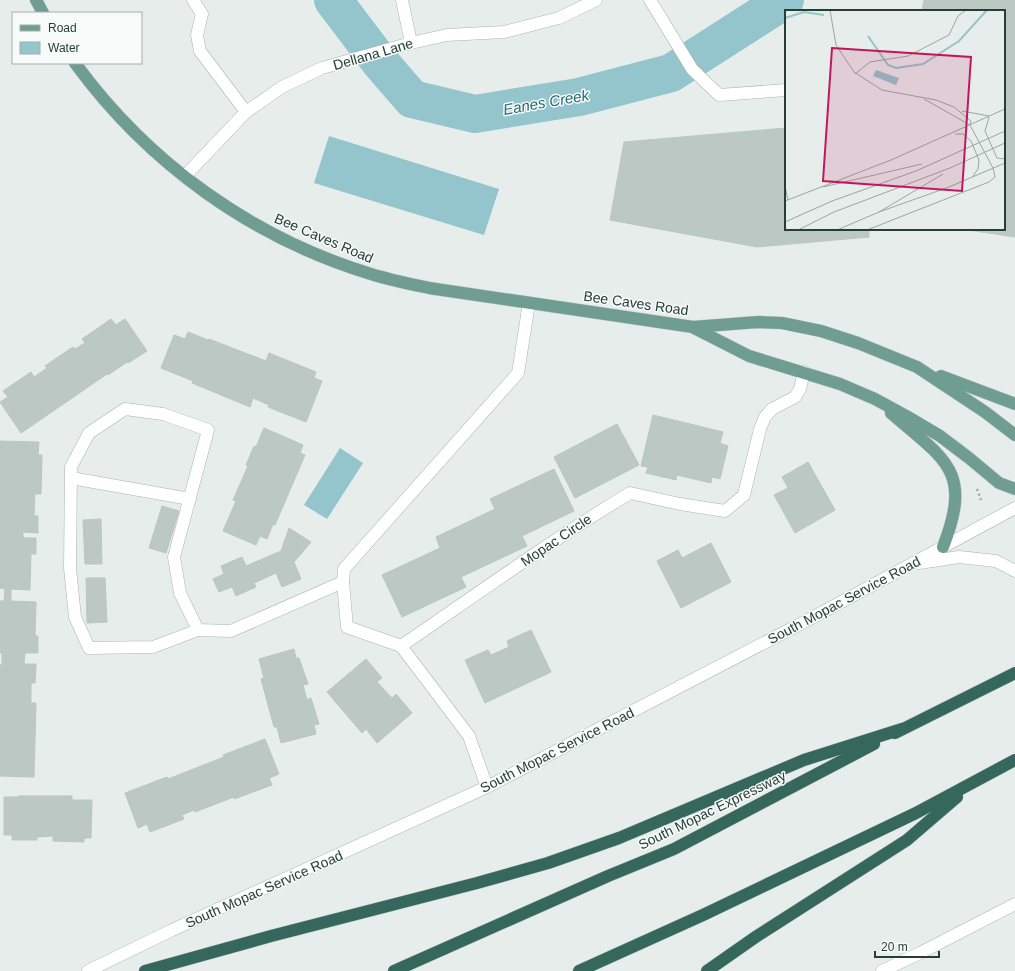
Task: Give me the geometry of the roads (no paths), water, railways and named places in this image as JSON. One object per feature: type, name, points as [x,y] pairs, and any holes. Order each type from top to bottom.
[{"type":"highway","name":"South Mopac Expressway","points":[[394,971],[608,876],[674,849],[1015,673]]},
{"type":"highway","points":[[145,971],[548,863],[619,838],[804,760],[902,730]]},
{"type":"highway","points":[[579,971],[703,915],[916,814],[1015,760]]},
{"type":"highway","points":[[707,971],[763,932],[907,840],[975,781]]},
{"type":"main road","points":[[36,0],[42,12]]},
{"type":"main road","points":[[193,0],[202,14],[197,35],[200,51],[246,112]]},
{"type":"main road","points":[[402,0],[410,43]]},
{"type":"main road","name":"Dellana Lane","points":[[184,177],[246,112],[282,87],[322,68],[410,43],[447,35],[504,32],[559,18],[596,0]]},
{"type":"main road","points":[[651,2],[692,69],[719,95],[785,90]]},
{"type":"main road","name":"Bee Caves Road","points":[[76,64],[95,89],[130,128],[151,149],[184,177],[214,200],[248,221],[298,247],[334,262],[370,274],[450,292],[693,327],[758,322],[782,323],[821,331],[858,343],[917,367],[974,404],[1015,435]]},
{"type":"main road","points":[[487,787],[468,736],[401,646],[347,627],[343,582],[344,569],[518,373],[529,303]]},
{"type":"main road","name":"Bee Caves Road","points":[[693,327],[749,356],[840,384],[875,399],[940,436],[999,483],[1015,489]]},
{"type":"main road","points":[[917,367],[1015,404]]},
{"type":"main road","name":"Mopac Circle","points":[[401,646],[532,556],[630,492],[680,504],[725,511],[744,495],[760,429],[765,417],[772,409],[794,398],[800,389],[804,372]]},
{"type":"main road","points":[[875,399],[939,455],[947,464],[952,475],[955,488],[954,514],[943,547]]},
{"type":"main road","points":[[198,630],[180,593],[174,558],[208,430],[163,414],[125,409],[89,433],[71,467],[70,568],[75,617],[89,648],[153,647],[198,630],[231,631],[343,582]]},
{"type":"main road","points":[[71,478],[190,500]]},
{"type":"main road","name":"South Mopac Service Road","points":[[88,971],[170,931],[487,787],[913,564],[1015,508]]},
{"type":"main road","points":[[913,564],[959,557],[996,561],[1015,571]]},
{"type":"main road","points":[[882,971],[1015,904]]},
{"type":"water","points":[[329,136],[499,189],[484,235],[314,183]]},
{"type":"water","points":[[340,448],[363,463],[327,519],[304,505]]},
{"type":"waterway","name":"Eanes Creek","points":[[333,0],[380,62],[412,99],[475,114],[579,97],[671,73],[785,0]]}]
